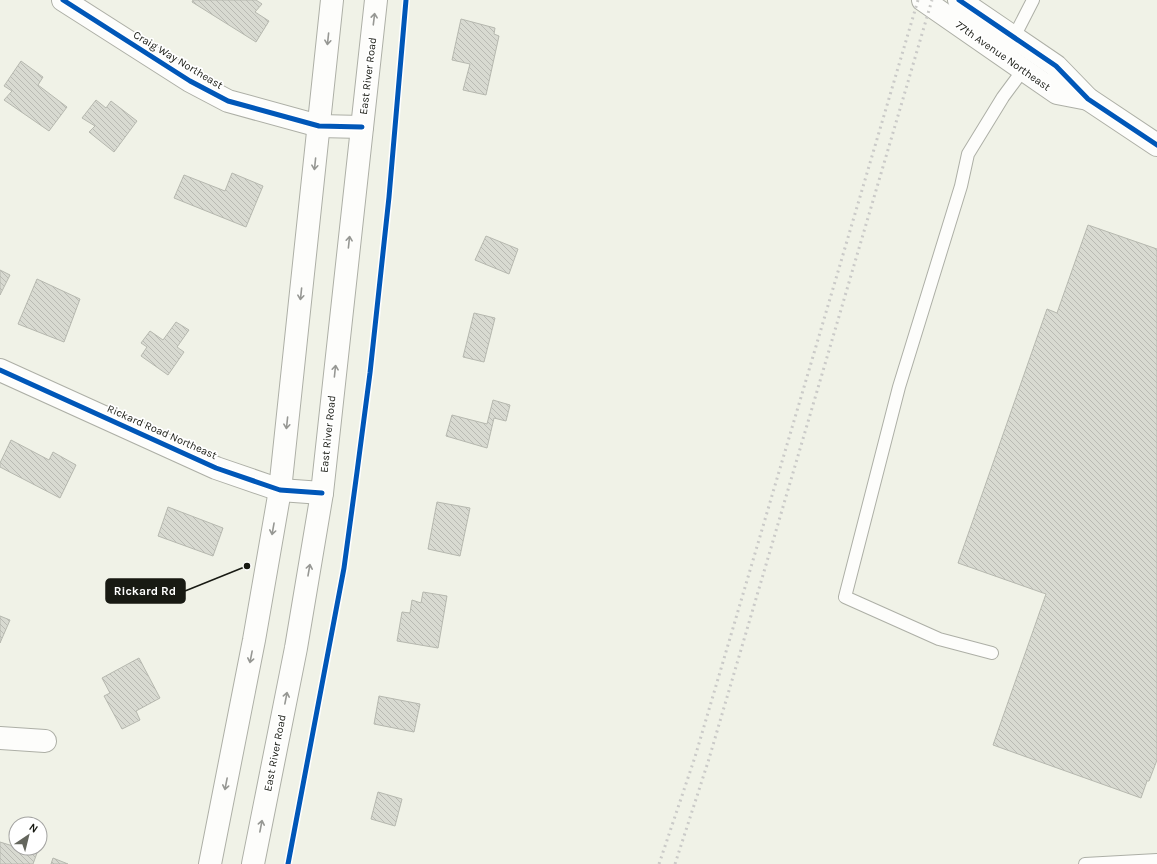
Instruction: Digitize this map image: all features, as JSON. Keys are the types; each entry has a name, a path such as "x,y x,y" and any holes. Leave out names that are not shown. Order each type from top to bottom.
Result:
{"main road":[{"name":"Craig Way Northeast","path":"63,0 190,81 228,101 319,126 362,127"},
{"path":"210,864 254,640 280,490 332,0"},
{"name":"East River Road","path":"254,864 296,648 322,493 376,0"},
{"name":"77th Avenue Northeast","path":"923,0 1056,93 1088,99"},
{"name":"77th Avenue Northeast","path":"959,0 1056,66 1088,99 1157,144"},
{"name":"Rickard Road Northeast","path":"0,370 216,468 280,490 322,493"},
{"path":"0,738 45,741"}],"lane":[{"path":"1014,37 1033,0"},
{"path":"992,653 939,639 845,597 900,387 962,186 968,154 1003,97 1023,70"},
{"path":"1085,864 1157,860"}],"building":[{"path":"193,0 256,0 262,4 255,12 269,21 256,42 192,2"},
{"path":"461,19 495,28 494,34 499,36 486,95 463,90 470,64 452,60"},
{"path":"21,61 43,77 38,85 67,107 49,131 4,100 12,91 4,86"},
{"path":"96,100 106,108 111,101 137,121 114,152 89,132 95,126 82,118"},
{"path":"232,173 263,186 246,227 174,198 184,175 225,191"},
{"path":"1088,225 1157,249 1157,760 1141,798 993,745 1046,594 958,563 1047,309 1057,313"},
{"path":"486,236 518,249 509,274 475,260"},
{"path":"0,270 10,275 0,295"},
{"path":"37,279 80,299 64,342 18,324"},
{"path":"474,313 495,318 484,362 463,357"},
{"path":"176,322 189,330 177,347 184,352 168,375 141,356 147,347 141,343 150,331 163,340"},
{"path":"493,400 510,405 506,421 494,418 487,448 446,436 452,415 487,424"},
{"path":"11,440 49,460 53,452 76,465 60,498 0,467 0,463"},
{"path":"437,502 470,508 460,556 428,549"},
{"path":"168,507 223,528 213,556 158,536"},
{"path":"423,592 447,596 438,648 397,641 402,612 410,613 412,600 421,603"},
{"path":"0,616 10,620 0,643"},
{"path":"139,658 160,698 136,711 140,720 122,729 104,696 110,693 102,678"},
{"path":"379,696 420,704 414,732 374,724"},
{"path":"378,792 402,799 395,826 371,819"},
{"path":"0,842 8,844 8,856 36,856 33,864 0,864"},
{"path":"53,858 68,864 51,864"}],"railway":[{"path":"659,864 695,757 918,0"},
{"path":"675,864 708,762 932,0"}],"cycle path":[{"path":"63,0 190,81 228,101 319,126 362,127"},
{"path":"288,864 344,568 370,373 389,197 406,0"},
{"path":"959,0 1056,66 1088,99 1157,145"},
{"path":"0,370 216,468 280,490 322,493"}],"place":[{"name":"Rickard Rd","path":"247,566"}]}
